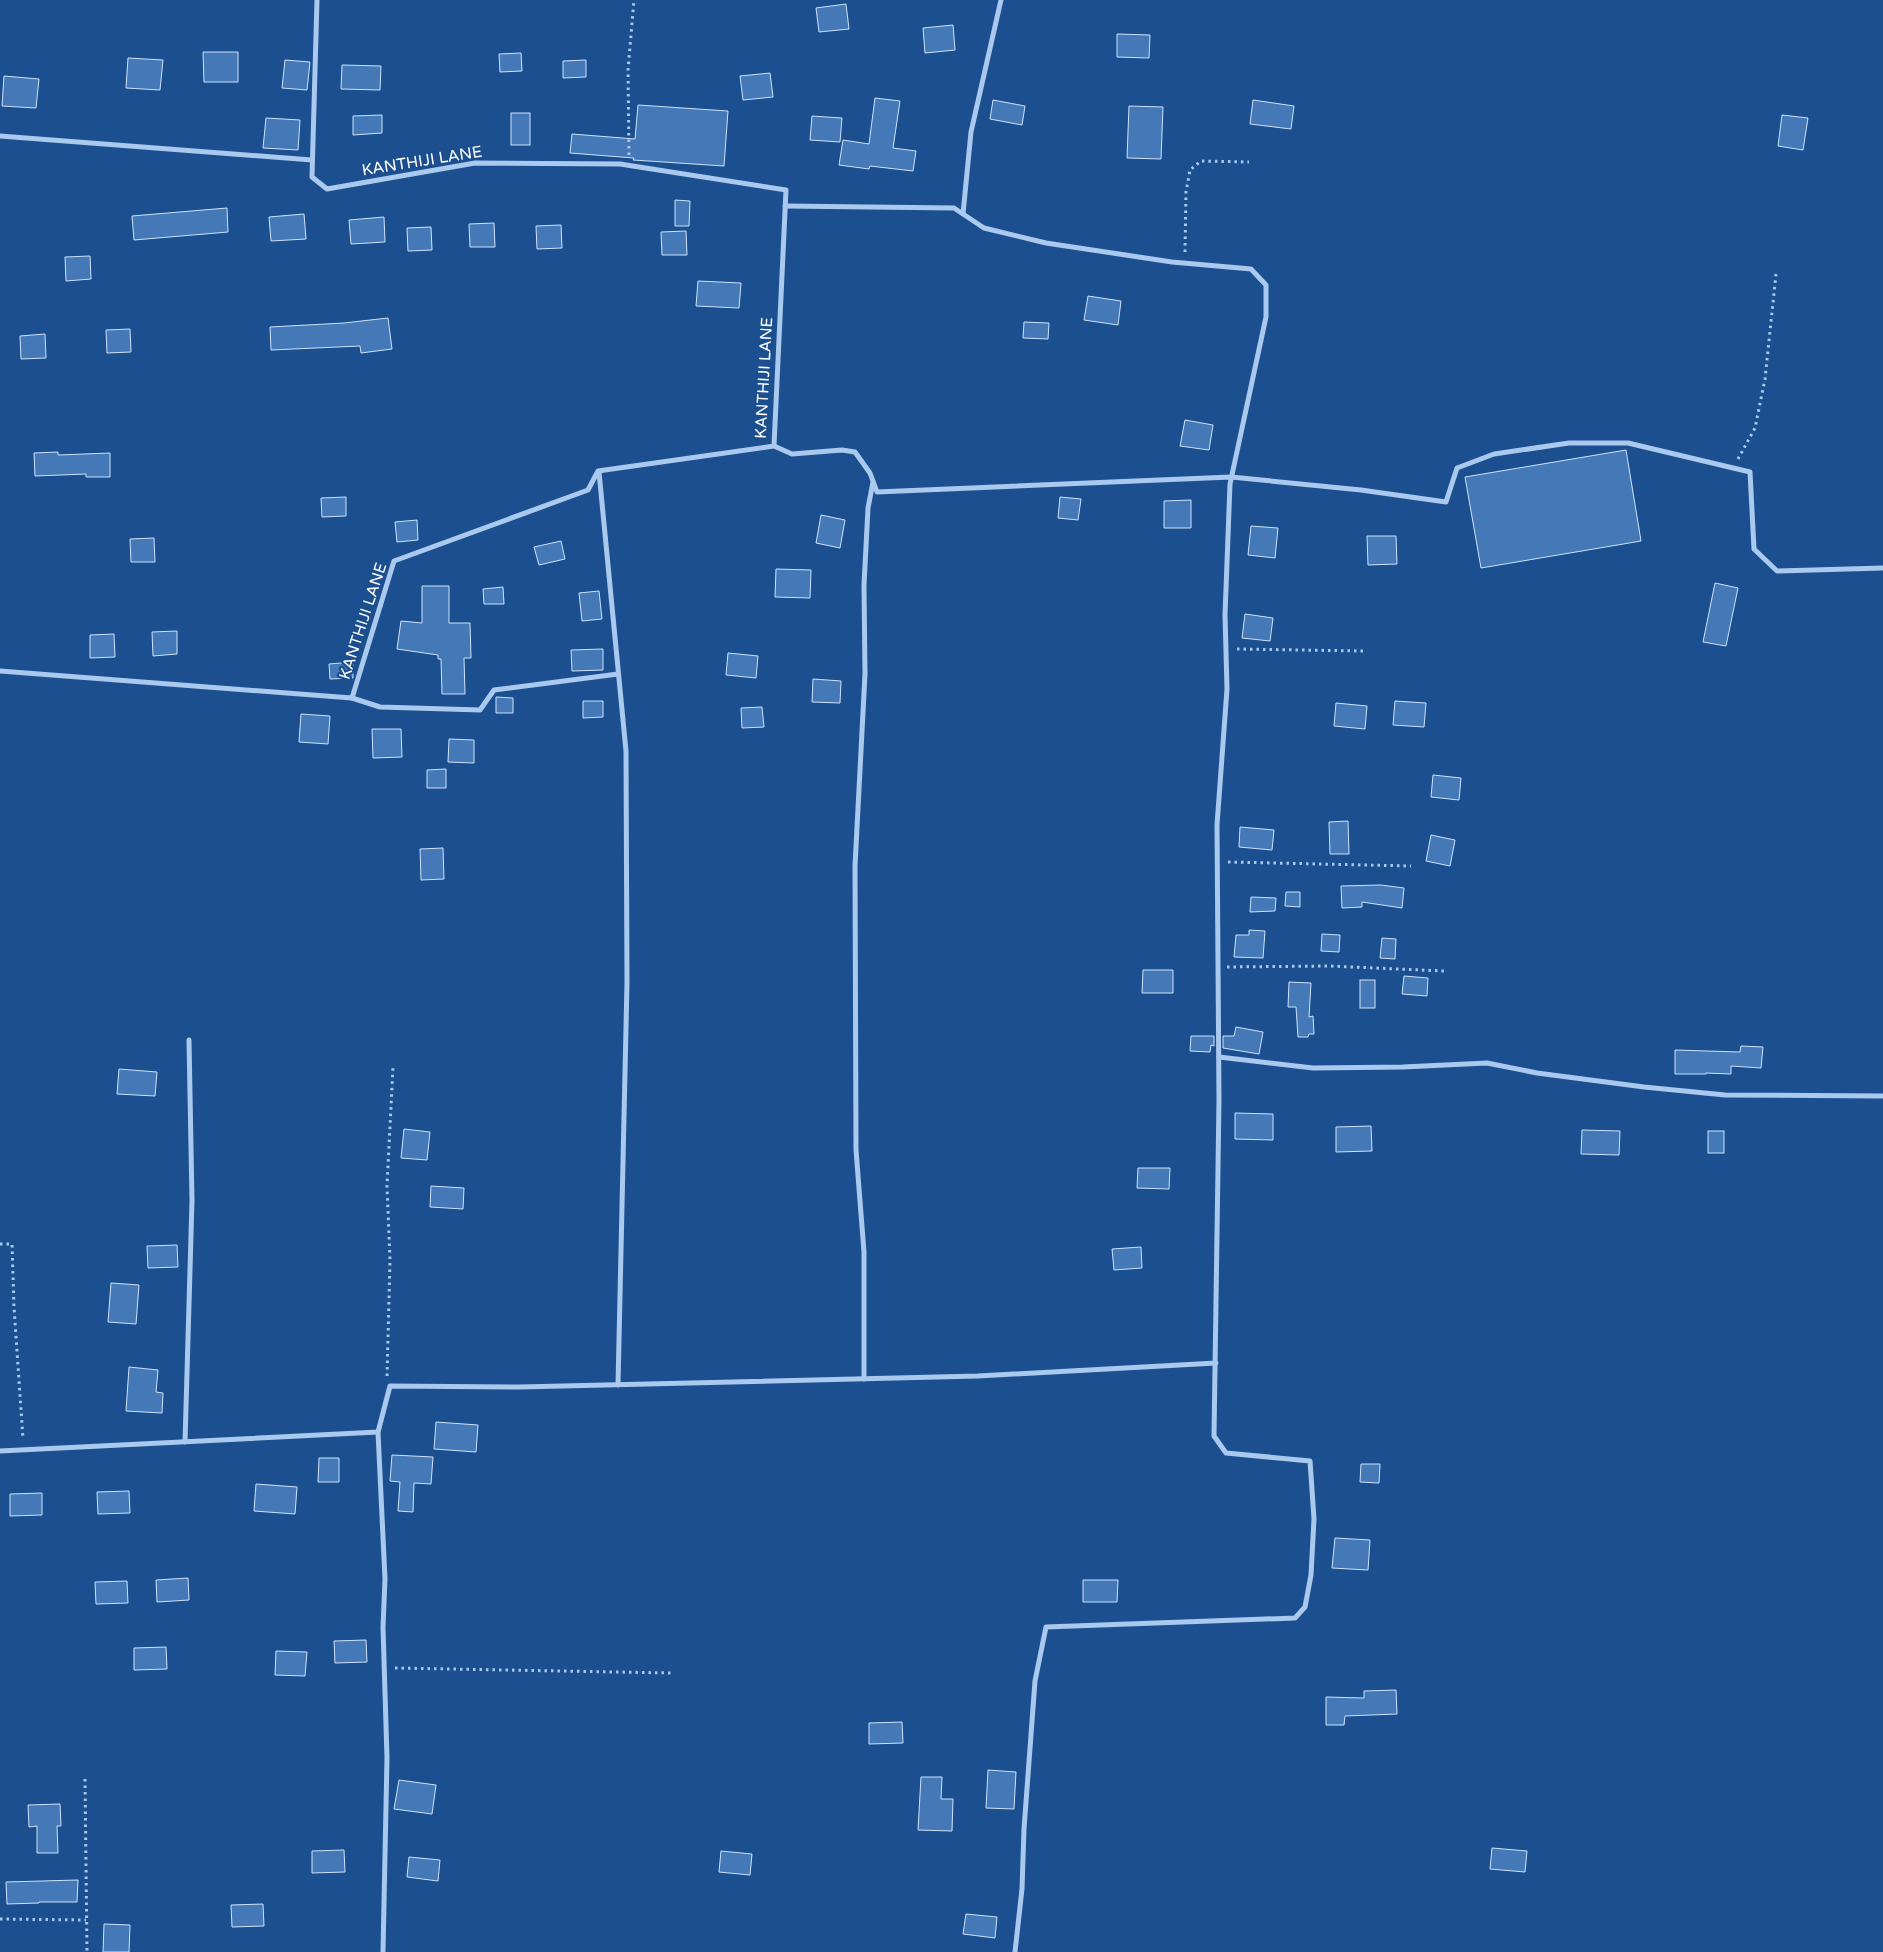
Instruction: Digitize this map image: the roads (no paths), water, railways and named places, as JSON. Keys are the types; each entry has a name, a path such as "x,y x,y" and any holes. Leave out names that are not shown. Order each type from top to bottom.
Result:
{"street":[{"name":"KANTHIJI LANE","path":"0,671 352,698 394,561 588,490 598,471 774,446 786,190 620,164 475,163 327,189 312,177 317,0"},
{"path":"964,214 971,132 1001,0"},
{"path":"0,136 312,160"},
{"path":"786,206 954,208 984,228 1046,243 1185,263 1252,269 1266,285 1266,317 1231,477 1225,615 1228,689 1217,825 1219,1057 1214,1436 1226,1453 1310,1461 1314,1519 1311,1575 1305,1607 1295,1618 1046,1627 1035,1681 1024,1829 1022,1889 1015,1952"},
{"path":"774,446 792,454 842,450 855,452 870,473 877,492 1231,477 1361,490 1446,502 1457,468 1494,454 1569,443 1628,443 1750,472 1754,549 1777,571 1883,568"},
{"path":"598,471 626,751 627,983 618,1385"},
{"path":"864,1379 864,1252 856,1150 855,866 865,674 864,585 868,508 873,482"},
{"path":"352,698 380,707 480,710 494,690 618,674"},
{"path":"185,1442 192,1201 189,1040"},
{"path":"1219,1057 1313,1068 1403,1067 1487,1063 1537,1073 1724,1095 1883,1096"},
{"path":"383,1952 387,1758 384,1668 385,1579 378,1432 390,1386 520,1387 978,1376 1216,1363"},
{"path":"0,1451 378,1432"}]}
